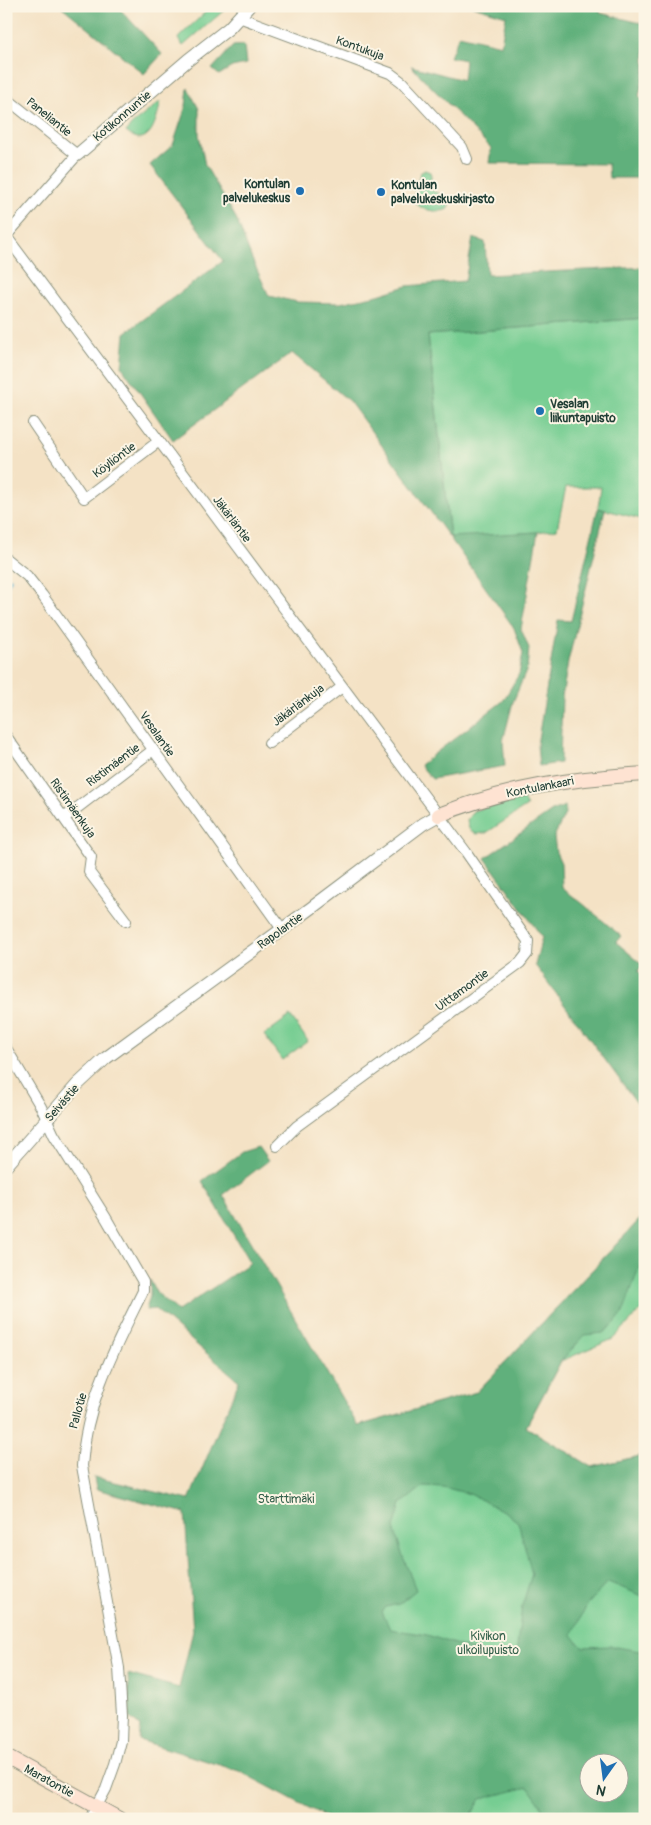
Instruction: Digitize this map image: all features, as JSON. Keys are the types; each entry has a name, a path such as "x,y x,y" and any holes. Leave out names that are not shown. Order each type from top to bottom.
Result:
{"main road":[{"name":"Kontulankaari","path":"439,816 460,807 524,788 576,780 645,774"},
{"name":"Maratontie","path":"6,1757 119,1819"}],"street":[{"name":"Kotikonnuntie","path":"6,236 77,155 229,28 249,6"},
{"name":"Kontukuja","path":"240,17 390,72 402,82 462,147 467,158"},
{"name":"Paneliantie","path":"6,98 77,155"},
{"name":"Jäkärläntie","path":"6,236 439,816"},
{"name":"Köyliöntie","path":"33,423 84,498 159,441"},
{"name":"Vesalantie","path":"6,559 27,576 42,595 282,929"},
{"name":"Jäkärlänkuja","path":"269,743 342,687"},
{"name":"Ristimäenkuja","path":"6,736 91,857 89,872 126,921"},
{"name":"Ristimäentie","path":"64,818 153,750"},
{"name":"Rapolantie","path":"122,1047 423,824 439,816"},
{"name":"Uittamontie","path":"277,1146 297,1126 520,963 527,954 526,937 439,816"},
{"name":"Seivästie","path":"6,1166 87,1075 122,1047"},
{"name":"Pallotie","path":"6,1048 41,1107 54,1135 143,1282 143,1291 99,1386 83,1440 82,1466 119,1668 122,1715 121,1741 115,1764 108,1785 90,1819"}],"green space":[{"path":"61,6 117,6 162,54 144,74"},
{"path":"212,6 229,6 183,46 178,39 179,37"},
{"path":"473,6 601,6 600,13 645,24 645,70 639,96 645,102 645,178 609,178 608,164 489,163 491,148 411,66 463,80 465,60 450,57 459,35 501,45 506,16"},
{"path":"244,45 246,64 232,67 219,75 212,69 233,46"},
{"path":"188,88 199,109 199,135 205,165 236,218 269,296 298,302 340,303 378,295 407,286 465,281 473,238 485,242 487,275 645,267 645,318 428,335 450,537 538,532 521,629 529,648 527,669 513,702 503,741 505,766 432,779 420,765 503,701 519,674 523,653 514,628 349,401 292,353 173,440 122,367 125,333 223,261 150,165 173,145 186,106"},
{"path":"161,101 155,123 147,135 141,138 126,132 131,125"},
{"path":"425,170 430,172 433,191 448,197 450,201 448,209 439,211 424,209 413,200 420,173"},
{"name":"Vesalan liikuntapuisto","path":"645,318 645,520 598,508 601,487 566,487 557,529 450,538 428,335"},
{"path":"598,508 605,510 568,662 562,697 560,763 539,766 537,745 558,620 571,621"},
{"path":"521,796 527,806 486,833 476,834 469,829 467,820 473,811"},
{"path":"565,806 565,814 554,837 556,852 561,863 562,888 621,936 616,942 643,965 638,971 645,977 645,1114 535,965 542,937 485,858 552,811"},
{"path":"290,1016 308,1041 282,1060 264,1035"},
{"name":"Starttimäki","path":"258,1147 268,1161 223,1195 358,1426 477,1392 645,1214 645,1264 638,1270 623,1313 603,1333 585,1335 561,1361 526,1427 592,1467 640,1456 645,1457 645,1597 608,1582 587,1605 572,1635 582,1647 611,1646 645,1652 645,1819 544,1819 541,1805 528,1787 481,1799 469,1819 330,1819 239,1771 139,1740 141,1727 130,1718 128,1674 179,1688 193,1631 185,1513 96,1489 94,1477 189,1500 239,1381 155,1309 146,1310 150,1296 150,1280 157,1293 178,1311 250,1263 202,1181 242,1152","holes":["424,1486 443,1487 470,1494 505,1512 518,1522 532,1574 522,1606 516,1655 491,1656 427,1635 390,1629 382,1612 386,1607 399,1604 416,1590 394,1528 401,1504"]},
{"name":"Kivikon ulkoilupuisto","path":"645,1214 645,1306 613,1339 561,1361 526,1427 592,1467 645,1455 645,1819 330,1819 358,1426 477,1392"}],"waterway":[{"path":"6,586 10,579"}],"place":[{"name":"Kontulan palvelukeskus","path":"300,191"},
{"name":"Kontulan palvelukeskuskirjasto","path":"381,192"},
{"name":"Vesalan liikuntapuisto","path":"540,411"}]}
